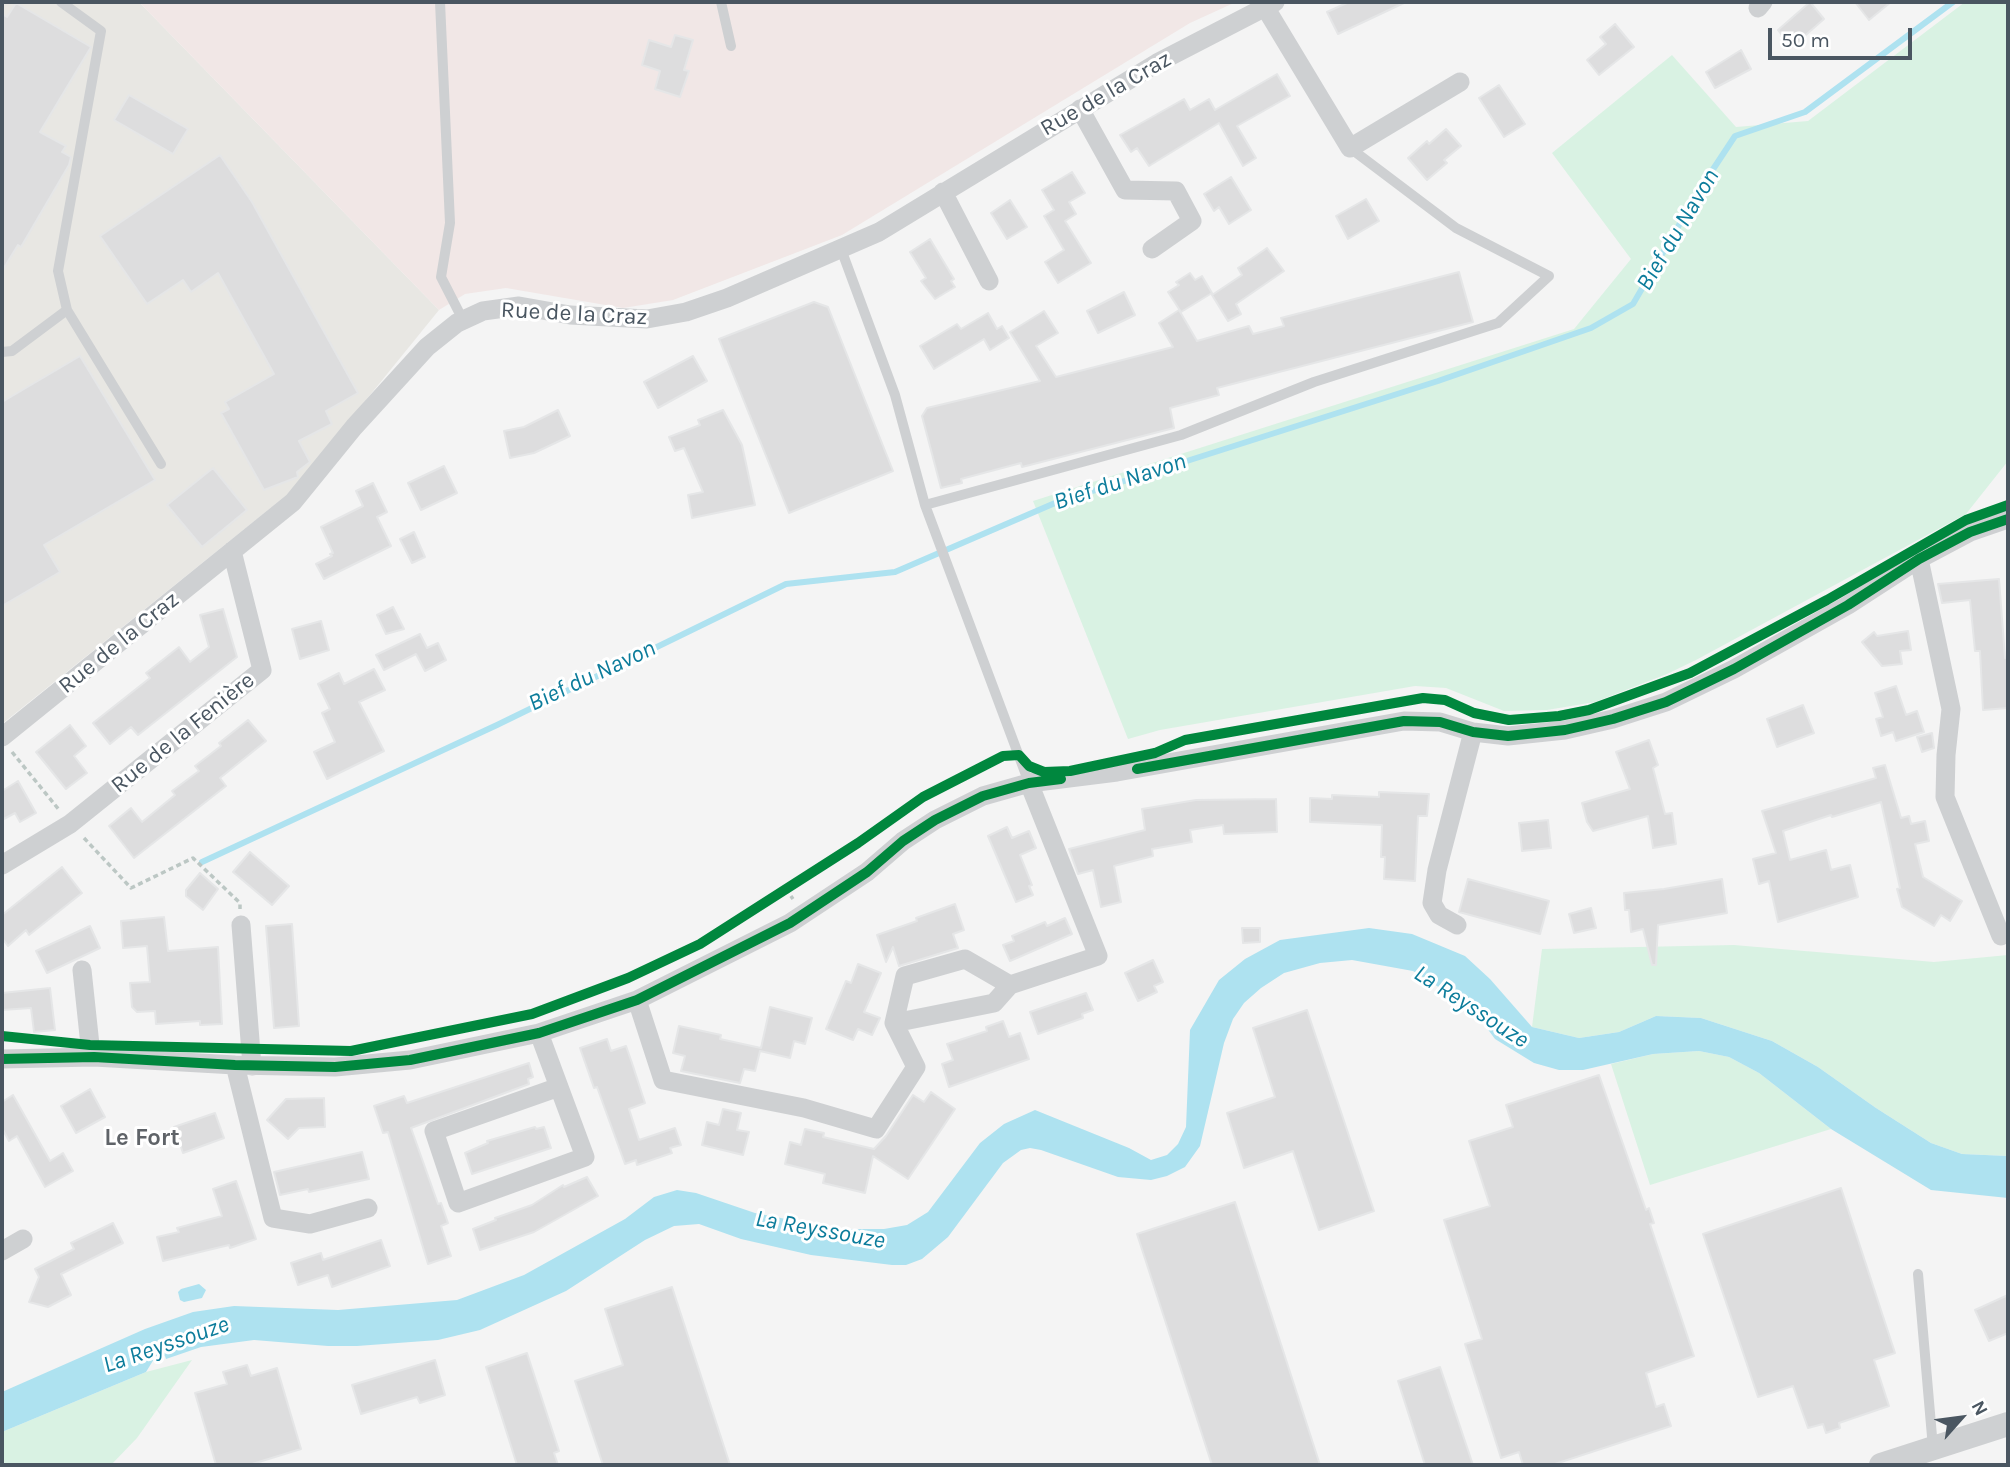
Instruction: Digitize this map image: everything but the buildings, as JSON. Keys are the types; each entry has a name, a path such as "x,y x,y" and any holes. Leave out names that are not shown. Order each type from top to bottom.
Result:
{"street":[{"name":"Rue de la Craz","path":"6,743 293,502 354,427 427,346 463,320 483,311 519,306 570,315 647,319 686,312 727,298 879,232 1157,62 1270,4"},
{"path":"1270,4 1350,148 1460,82"},
{"path":"1080,109 1125,190 1176,191 1192,221 1152,250"},
{"path":"943,192 989,281"},
{"path":"2,1059 94,1057 335,1067 410,1060 539,1033 637,1000 790,923 867,872 904,841 935,820 983,796 1030,783 1117,772 1404,721 1440,722 1473,732 1508,736 1565,730 1613,719 1666,702 1734,669 1809,628 1919,559 1970,532 2008,519"},
{"name":"Rue de la Fenière","path":"2,865 70,824 262,670 232,551"},
{"path":"1919,559 1951,709 1945,797 2001,936"},
{"path":"1457,925 1439,915 1432,903 1437,870 1473,732"},
{"path":"894,1023 993,1003 1010,985 1098,956 1030,783"},
{"path":"242,925 243,1065 273,1218 310,1224 368,1208"},
{"path":"637,1000 663,1080 803,1108 876,1129 916,1067 894,1023 905,976 965,959 1010,985"},
{"path":"82,970 90,1045 94,1057"},
{"path":"539,1033 585,1157 458,1203 434,1131 559,1087"},
{"path":"2,1251 23,1239"},
{"path":"1881,1465 1934,1457 2008,1424"}],"lane":[{"path":"61,2 101,31 58,271 67,310 161,464"},
{"path":"440,2 450,223 441,277 463,320"},
{"path":"721,2 731,46"},
{"path":"925,505 1181,435 1314,382 1498,323 1549,276 1456,228 1350,148"},
{"path":"841,249 895,395 925,505 1030,783"},
{"path":"2,352 12,351 67,310"},
{"path":"1918,1274 1934,1457"}],"path":[{"path":"6,743 70,824 131,888 193,858 240,903 242,925"}],"shaded area":[{"path":"2,2 139,2 439,310 293,490 2,724"},
{"path":"139,2 1236,2 1190,23 842,235 673,300 623,308 506,288 465,294 439,310"}],"green space":[{"path":"1965,2 2008,2 2008,461 1966,514 1696,660 1595,702 1547,710 1504,711 1446,688 1415,686 1160,730 1128,739 1033,501 1574,329 1631,259 1552,153 1672,55 1736,127 1808,121"},
{"path":"1734,945 1934,962 2008,955 2008,1156 1962,1154 1931,1143 1818,1067 1772,1041 1701,1018 1656,1016 1619,1032 1579,1038 1532,1027 1542,949"},
{"path":"1699,1051 1729,1057 1759,1073 1831,1129 1650,1185 1611,1064 1653,1054"},
{"path":"192,1360 137,1438 111,1465 2,1465 2,1432 146,1372"}],"water":[{"name":"La Reyssouze","path":"1369,928 1412,934 1465,956 1490,979 1532,1027 1579,1038 1619,1032 1656,1016 1701,1018 1772,1041 1818,1067 1931,1143 1962,1154 2008,1156 2008,1198 1931,1190 1831,1129 1759,1073 1729,1057 1699,1051 1653,1054 1583,1070 1559,1070 1534,1063 1495,1039 1478,1016 1453,996 1413,971 1352,960 1320,963 1284,973 1244,1003 1233,1019 1224,1043 1200,1146 1185,1167 1167,1176 1151,1180 1118,1177 1041,1150 1021,1150 1003,1163 948,1237 922,1259 906,1265 811,1255 741,1239 699,1224 674,1226 645,1240 566,1291 480,1330 438,1340 357,1346 254,1340 201,1347 166,1359 165,1356 154,1359 146,1372 2,1432 2,1392 145,1329 193,1312 234,1306 338,1310 457,1300 524,1275 625,1219 654,1197 677,1190 696,1193 755,1213 837,1229 884,1229 907,1225 928,1212 980,1143 1004,1124 1035,1110 1129,1148 1151,1160 1167,1155 1178,1144 1186,1127 1190,1030 1219,980 1245,959 1280,940"},
{"path":"199,1284 206,1290 202,1298 184,1302 180,1300 178,1292 181,1289"}],"waterway":[{"name":"Bief du Navon","path":"202,862 497,725 786,584 895,572 1055,503 1438,381 1591,328 1633,304 1700,189 1735,136 1805,112 1953,2"}],"cycle path":[{"path":"2,1036 90,1045 351,1051 532,1014 628,978 700,944 858,843 923,797 1003,756 1019,755 1029,766 1044,772 1070,771 1155,753 1185,740 1423,698 1445,700 1474,713 1509,720 1559,716 1589,710 1690,673 1827,600 1966,520 2008,505"},
{"path":"1137,769 1404,721 1440,722 1473,732 1508,736 1565,730 1613,719 1666,702 1734,669 1848,605 1919,559 1970,532 2008,519"},
{"path":"2,1059 94,1057 235,1065 335,1067 410,1060 539,1033 637,1000 790,923 867,872 903,841 935,820 983,796 1029,783 1061,779"}],"district":[{"name":"Le Fort","path":"142,1138"}]}
